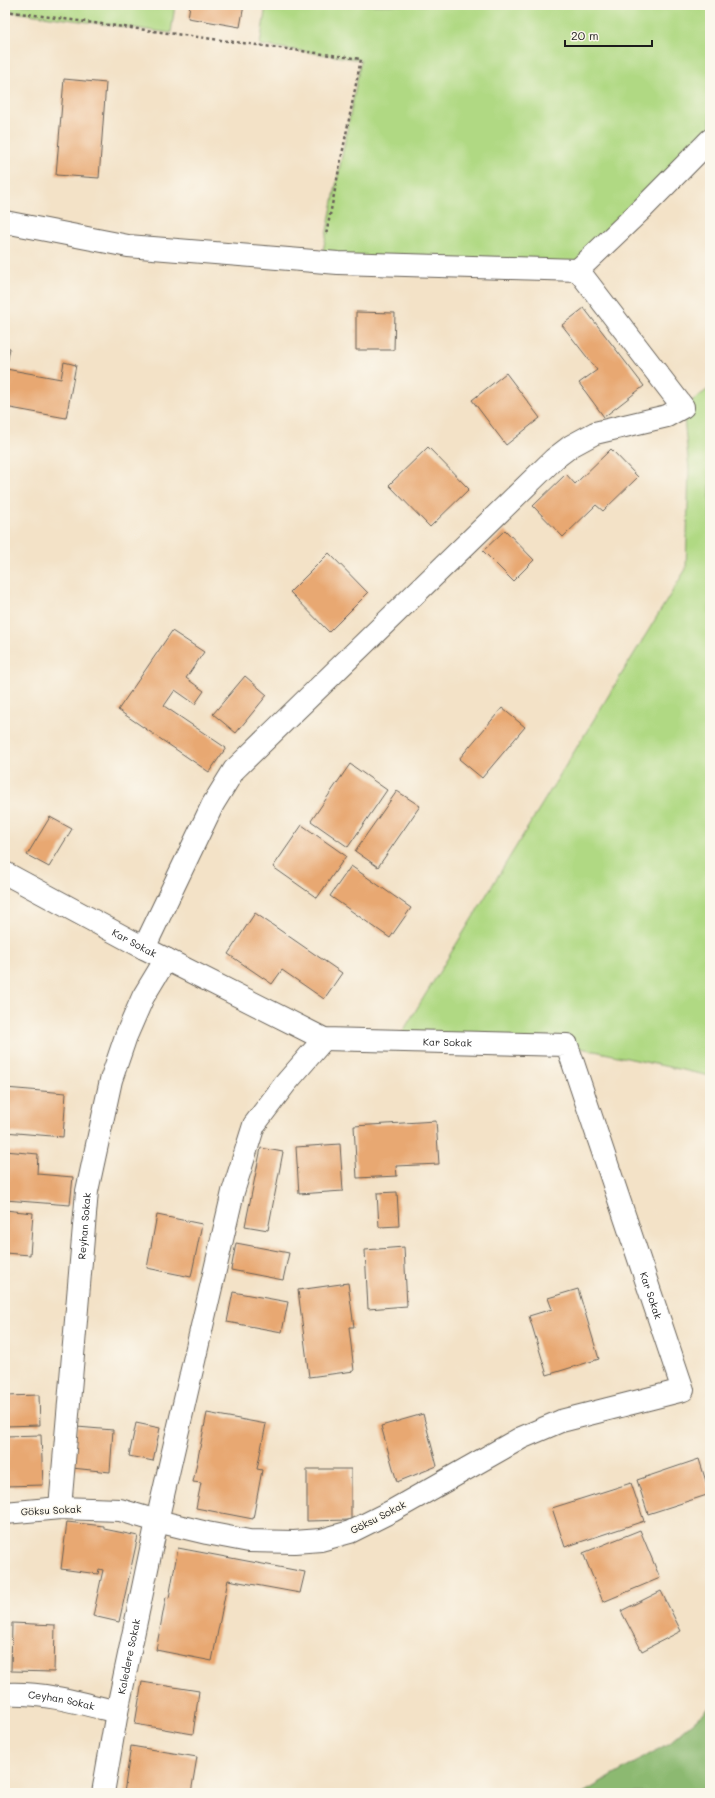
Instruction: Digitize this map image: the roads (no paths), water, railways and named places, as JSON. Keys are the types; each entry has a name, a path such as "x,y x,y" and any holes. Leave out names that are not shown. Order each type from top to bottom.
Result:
{"street":[{"path":"5,222 128,246 321,261 578,270 642,209 710,140"},
{"path":"144,948 213,804 234,770 554,459 571,446 595,433 667,416 683,407 578,270"},
{"name":"Kar Sokak","path":"5,873 144,948 324,1040 567,1045 683,1390"},
{"name":"Reyhan Sokak","path":"60,1508 87,1191 111,1080 126,1036 143,996 166,959"},
{"name":"Kaledere Sokak","path":"103,1793 117,1712 157,1521 233,1192 254,1125 285,1084 324,1040"},
{"name":"Göksu Sokak","path":"5,1513 60,1508 120,1510 206,1533 249,1541 294,1542 321,1540 350,1532 392,1511 521,1438 561,1421 683,1390"},
{"name":"Ceyhan Sokak","path":"5,1694 70,1700 117,1712"}]}
